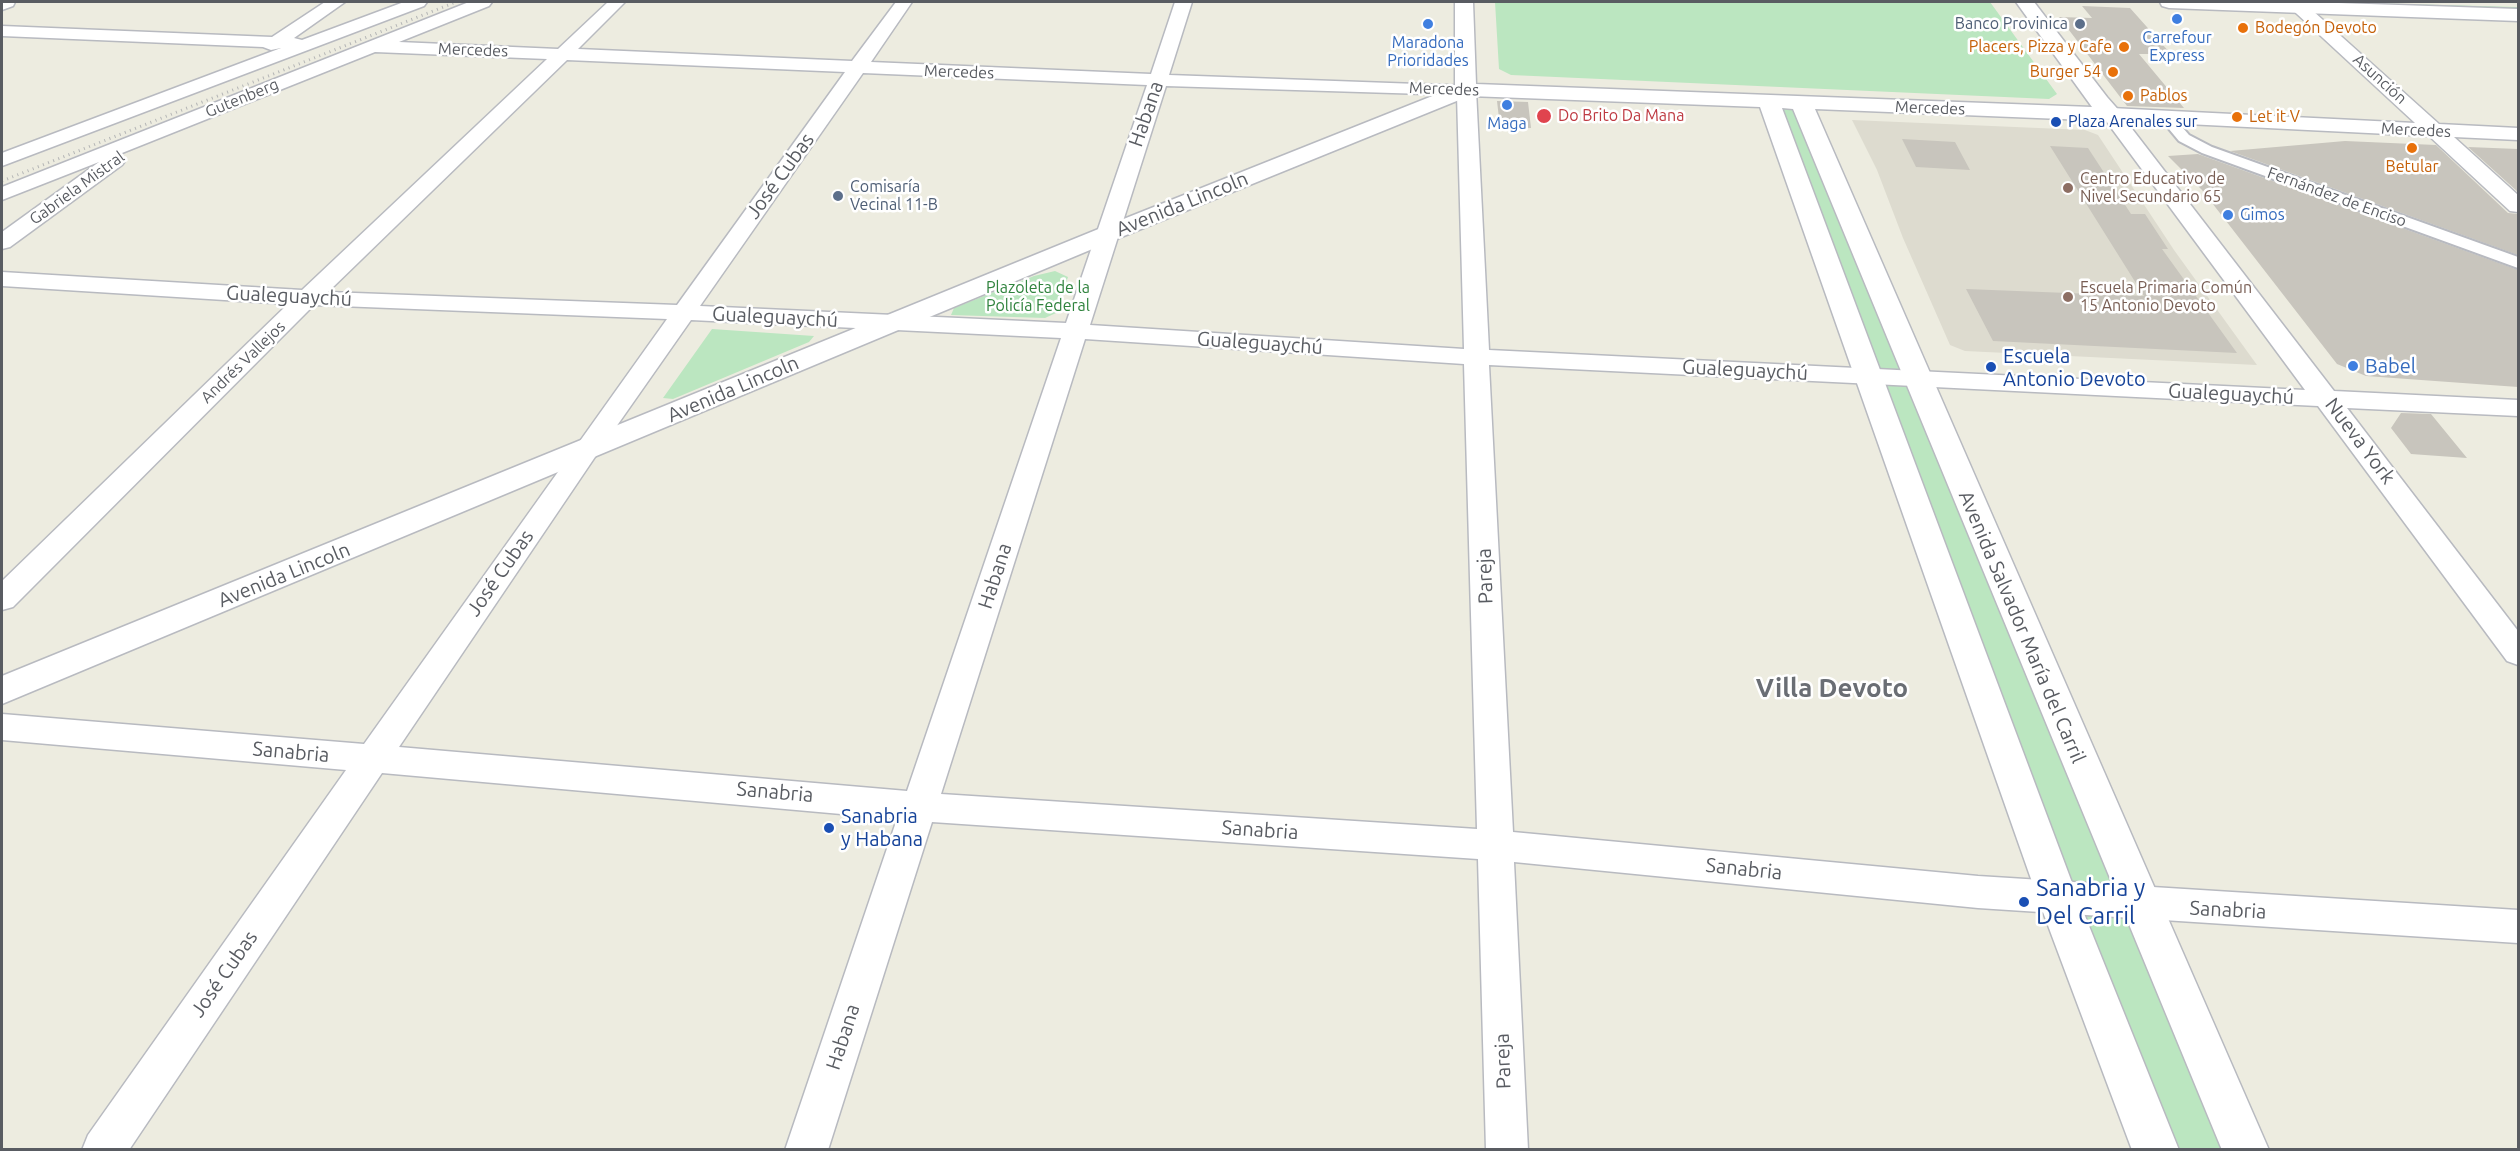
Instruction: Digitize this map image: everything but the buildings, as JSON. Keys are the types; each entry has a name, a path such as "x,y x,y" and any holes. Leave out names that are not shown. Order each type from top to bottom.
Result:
{"street":[{"path":"2,4 6,2"},
{"path":"223,76 336,2"},
{"name":"Gutenberg","path":"2,160 418,2"},
{"name":"Gutenberg","path":"2,194 483,2"},
{"name":"Andrés Vallejos","path":"2,599 308,298 617,2"},
{"name":"José Cubas","path":"103,1149 682,312 904,2"},
{"name":"Habana","path":"806,1149 920,807 1105,235 1184,2"},
{"name":"Pareja","path":"1464,2 1507,1149"},
{"name":"Nueva York","path":"2025,2 2328,399 2518,653"},
{"path":"2169,2 2296,4 2518,15"},
{"path":"2471,2 2518,3"},
{"name":"Asunción","path":"2296,4 2518,207"},
{"path":"2,31 306,44"},
{"name":"Mercedes","path":"370,46 1158,80 2111,114 2518,134"},
{"name":"Avenida Lincoln","path":"2,691 1105,235 1466,90"},
{"path":"1769,102 2057,896 2156,1149"},
{"name":"Avenida Salvador María del Carril","path":"1802,104 2139,904 2246,1149"},
{"name":"Fernández de Enciso","path":"2166,117 2184,138 2207,150 2518,263"},
{"name":"Gabriela Mistral","path":"2,242 152,134"},
{"name":"Gualeguaychú","path":"2,279 308,298 682,312 890,324 1074,331 1477,357 2518,408"},
{"name":"Sanabria","path":"2,727 817,796 920,807 1494,845 1978,892 2518,927"}],"shaded area":[{"path":"1852,120 2085,130 2098,135 2174,250 2257,365 1965,351 1950,345 1903,238 1877,170"}],"green space":[{"path":"1495,2 1990,2 2057,94 2049,99 1511,75 1499,69"},
{"path":"2328,2 2518,7 2518,11 2336,4"},
{"path":"1769,102 1802,104 2246,1149 2156,1149"},
{"name":"Plazoleta de la Policía Federal","path":"1055,271 1068,277 1056,313 1045,318 951,315 954,308 1034,276"},
{"path":"712,329 814,336 809,342 673,399 663,398"}],"railway":[{"path":"2,181 456,2"}],"place":[{"name":"Carrefour Express","path":"2177,19"},
{"name":"Maradona Prioridades","path":"1428,24"},
{"name":"Banco Provinica","path":"2080,24"},
{"name":"Bodegón Devoto","path":"2243,28"},
{"name":"Placers, Pizza y Cafe","path":"2124,47"},
{"name":"Burger 54","path":"2113,72"},
{"name":"Pablos","path":"2128,96"},
{"name":"Maga","path":"1507,105"},
{"name":"Do Brito Da Mana","path":"1544,116"},
{"name":"Let it V","path":"2237,117"},
{"name":"Plaza Arenales sur","path":"2056,122"},
{"name":"Betular","path":"2412,148"},
{"name":"Centro Educativo de Nivel Secundario 65","path":"2068,188"},
{"name":"Comisaría Vecinal 11-B","path":"838,196"},
{"name":"Gimos","path":"2228,215"},
{"name":"Escuela Primaria Común 15 Antonio Devoto","path":"2068,297"},
{"name":"Babel","path":"2353,366"},
{"name":"Escuela Antonio Devoto","path":"1991,367"},
{"name":"Sanabria y Habana","path":"829,828"},
{"name":"Sanabria y Del Carril","path":"2024,902"}],"district":[{"name":"Villa Devoto","path":"1832,688"}]}
